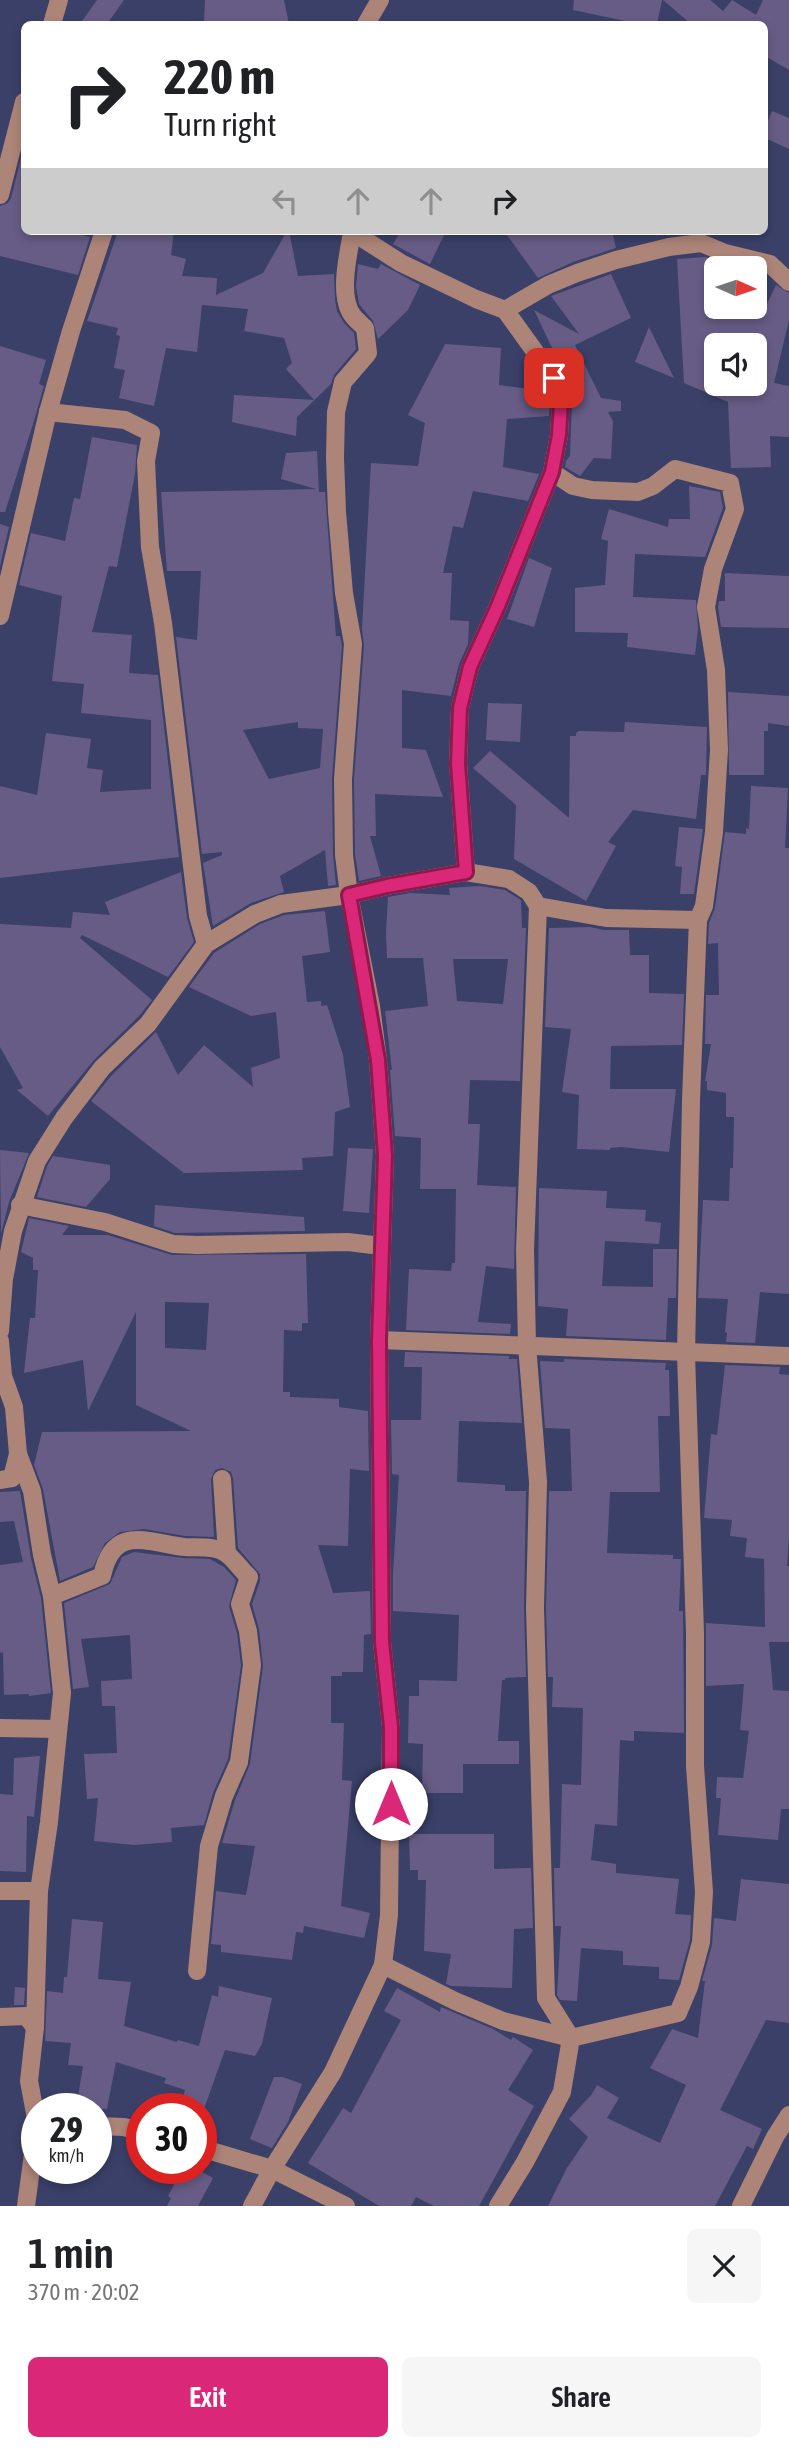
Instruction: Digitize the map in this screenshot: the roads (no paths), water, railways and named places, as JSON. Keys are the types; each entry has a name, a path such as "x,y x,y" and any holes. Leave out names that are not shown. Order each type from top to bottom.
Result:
{"street":[{"path":"52,21 60,0"},
{"path":"368,21 380,0"},
{"path":"0,195 21,114"},
{"path":"0,616 48,412 103,235"},
{"path":"253,2206 272,2169 333,2072 383,1965 389,1915 391,1727 382,1642 379,1340 385,1156 378,1060 344,855 342,779 353,644 344,593 337,512 336,412 343,382 368,353 365,328 352,316 346,303 346,265 351,235"},
{"path":"357,235 401,263 505,310 554,378 561,402 559,435 552,472 498,606 470,667 460,708 458,764 466,872"},
{"path":"505,310 548,285 577,273 669,247 701,243 725,253 769,264 789,282"},
{"path":"48,412 125,420 151,433 146,461 150,547 163,623 198,916 206,944"},
{"path":"383,1965 455,2001 503,2021 571,2038 678,2013 689,1987 701,1941 704,1892 695,1766 695,1633 686,1354 691,1100 698,920 704,906 714,832 719,750 716,670 706,607 713,569 735,509 730,484 675,469 653,486 638,492 592,490 573,486 552,472"},
{"path":"0,1331 4,1279 13,1231 37,1161 64,1118 102,1068 148,1024 206,944 255,914 281,904 349,895 466,872 509,879 529,892 538,906 525,1250 527,1345 538,1482 535,1608 546,1998 571,2038 562,2092 498,2206"},
{"path":"538,906 606,918 698,920"},
{"path":"20,1205 105,1223 173,1244 348,1242 381,1246"},
{"path":"379,1340 789,1356"},
{"path":"0,1341 3,1376 14,1407 18,1454 32,1491 42,1555 52,1596 62,1693 39,1891 35,2027 29,2081 31,2093"},
{"path":"0,1480 12,1478 18,1454"},
{"path":"222,1479 227,1554"},
{"path":"52,1596 102,1576 106,1557 125,1541 139,1539 217,1549 227,1554 236,1567 249,1577 240,1604 248,1632 252,1665 239,1762 224,1796 209,1846 197,1971"},
{"path":"0,1728 58,1729"},
{"path":"0,1891 39,1891"},
{"path":"0,2017 26,2016 35,2027"},
{"path":"741,2206 775,2137 789,2115"},
{"path":"217,2153 272,2169 346,2206"},
{"path":"26,2206 29,2184"}]}
